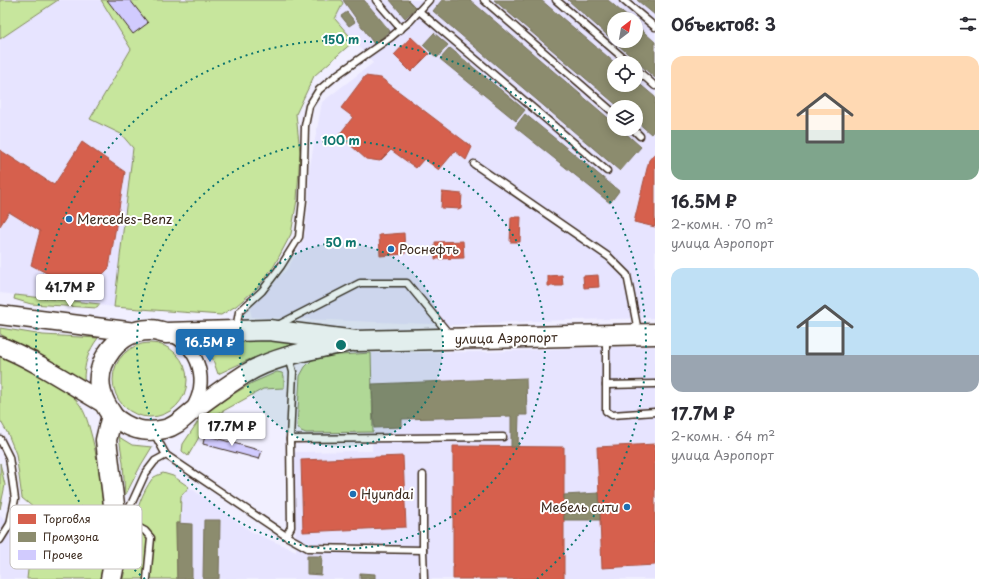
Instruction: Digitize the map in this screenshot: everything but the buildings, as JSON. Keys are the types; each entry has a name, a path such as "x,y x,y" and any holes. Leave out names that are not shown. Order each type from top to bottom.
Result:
{"main road":[{"name":"улица Аэропорт","path":"0,315 135,332 151,330 166,333 269,330 356,341 647,334"},
{"name":"улица Аэропорт","path":"108,410 101,392 99,380 101,367 106,356 114,346 135,332"},
{"name":"улица Аэропорт","path":"0,346 45,368 108,410 121,422 131,428 153,432 174,426 220,390 247,373 266,364 302,352 356,341"},
{"path":"108,410 106,440 117,505"},
{"path":"111,579 113,569"}],"street":[{"name":"улица Аэропорт","path":"166,333 177,338 187,346 194,355 199,366 201,378 200,390 197,402 190,412"}],"lane":[{"path":"376,0 401,29"},
{"path":"236,330 239,312 262,291 281,266 299,237 303,200 305,126 309,106 319,90 338,74 401,29 429,0"},
{"path":"484,0 607,107"},
{"path":"556,0 621,56"},
{"path":"623,0 655,28"},
{"path":"420,11 607,171"},
{"path":"643,75 655,86"},
{"path":"474,164 609,257 628,275 647,334"},
{"path":"269,330 360,283 407,283 454,339"},
{"path":"606,336 606,411 612,415 655,412"},
{"path":"286,536 291,527 290,439 293,372 289,356"},
{"path":"606,385 655,384"},
{"path":"153,432 166,455 286,536 308,548 423,550"},
{"path":"290,439 503,437"},
{"path":"0,439 10,457 15,498 14,505"},
{"path":"128,505 145,474 155,461 166,455"},
{"path":"423,475 424,579"},
{"path":"0,540 10,524"},
{"path":"142,530 151,538 147,579"}],"shaded area":[{"path":"58,0 101,0 131,49 90,119 121,134 133,148 114,307 0,293 0,39"},
{"path":"341,0 655,0 655,318 455,325 252,317 250,309 288,268 304,239 309,201 309,171 322,102 373,63 335,19 343,3"},
{"path":"600,347 655,347 655,579 177,579 176,523 180,523 181,496 189,487 252,532 296,551 294,452 372,451 371,353 485,352"},
{"path":"0,515 10,524 10,569 28,569 27,579 0,579"}],"green space":[{"path":"0,0 58,0 0,39"},
{"path":"101,0 341,0 343,3 335,19 354,41 314,76 296,114 300,152 297,200 291,234 274,266 257,288 236,306 221,315 114,307 133,148 121,134 90,119 131,49"},
{"path":"15,295 100,304 97,308 31,304 14,299"},
{"path":"0,328 43,335 98,338 87,358 84,381 51,361 0,334"},
{"path":"204,340 290,341 290,345 248,360 218,374"},
{"path":"150,343 171,349 181,359 187,380 181,401 171,411 150,417 129,411 119,401 113,380 119,359 129,349"},
{"path":"371,353 373,432 306,433 301,431 297,426 300,376 305,367 312,360 326,356"},
{"path":"0,356 21,364 64,389 80,405 85,414 98,465 103,505 30,505 22,498 16,454 8,434 0,420"},
{"path":"277,372 282,373 284,376 284,388 263,389 205,421 202,432 188,456 182,451 183,444 201,417 227,398 252,383"},
{"path":"119,437 132,445 152,447 125,495 123,463"},
{"path":"0,463 5,485 0,509"},
{"path":"163,473 173,476 189,487 181,496 180,523 176,523 177,579 123,579 125,569 142,569 142,505 139,505 145,490 155,476"},
{"path":"28,569 102,569 100,579 27,579"}],"place":[{"name":"Mercedes-Benz","path":"69,219"},
{"name":"Роснефть","path":"391,249"},
{"name":"Hyundai","path":"353,494"},
{"name":"Мебель сити","path":"627,507"}]}
